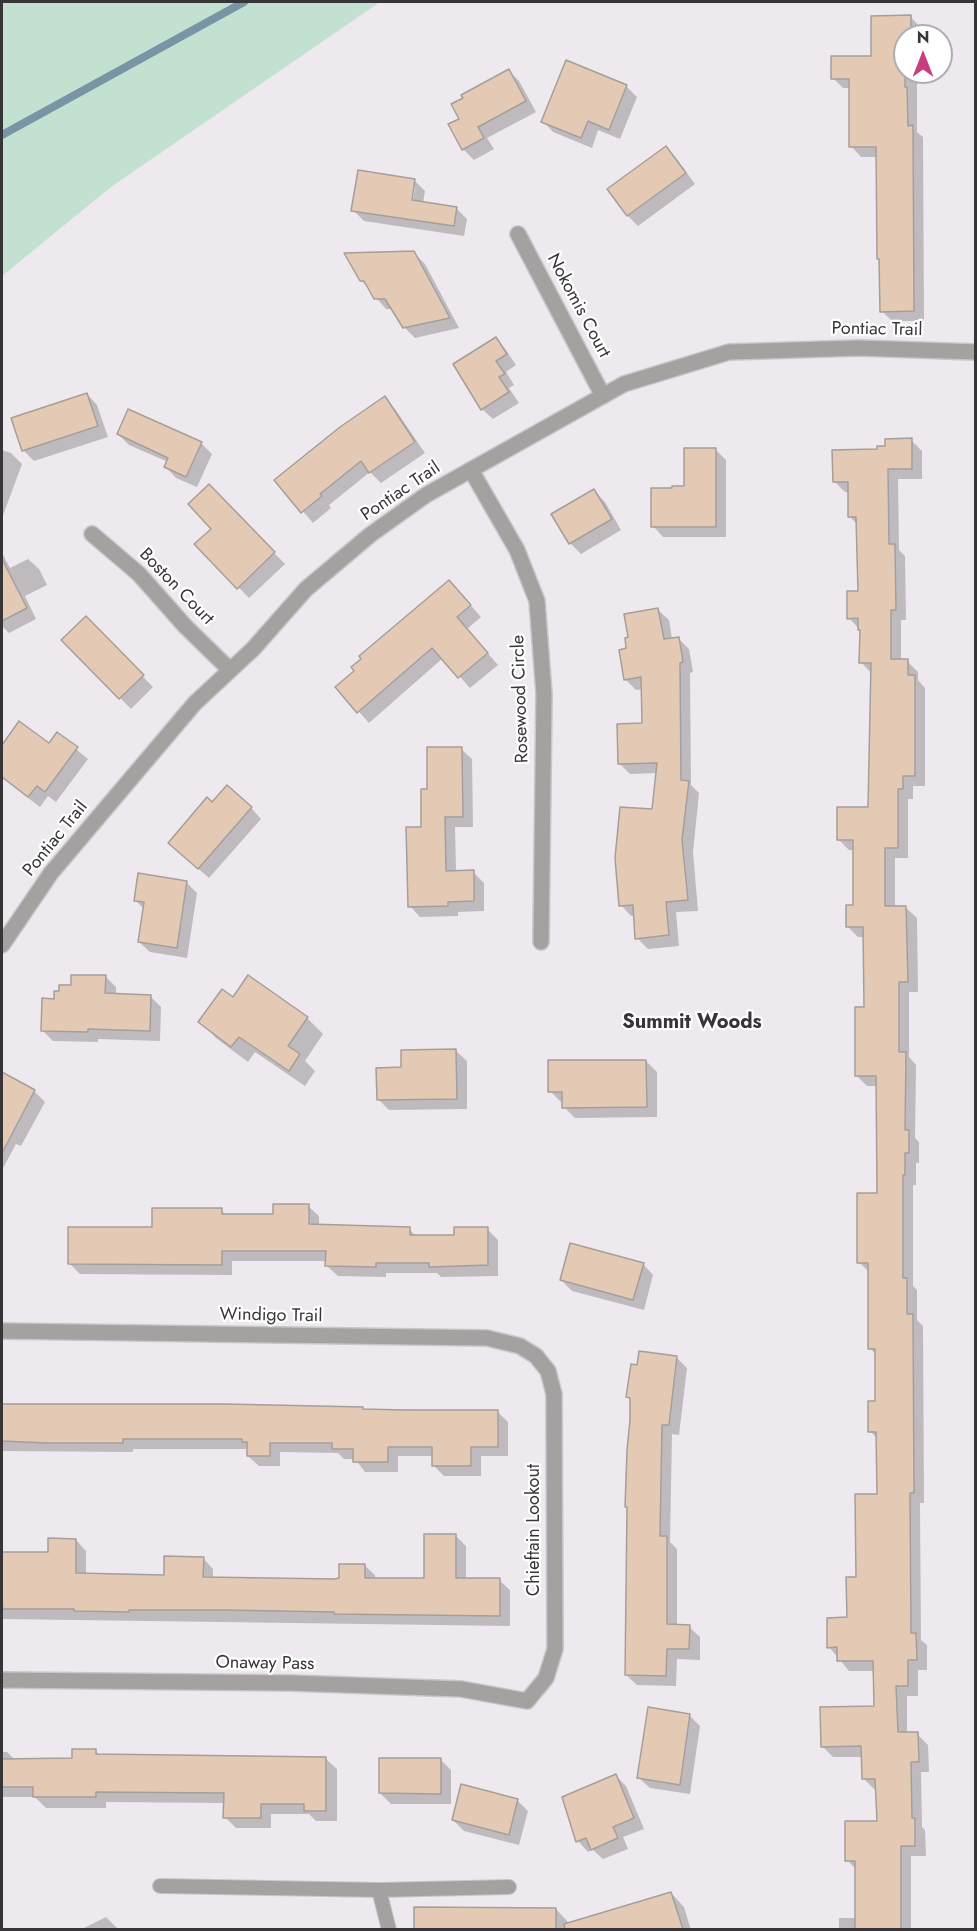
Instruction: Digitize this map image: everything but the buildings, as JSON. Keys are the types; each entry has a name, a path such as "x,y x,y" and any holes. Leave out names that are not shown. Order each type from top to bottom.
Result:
{"street":[{"name":"Nokomis Court","path":"519,234 603,396"},
{"name":"Pontiac Trail","path":"2,945 58,864 195,703 253,649 306,589 361,543 426,495 624,384 729,352 859,348 975,352"},
{"name":"Rosewood Circle","path":"471,470 517,550 537,600 544,694 541,942"},
{"name":"Boston Court","path":"92,534 139,574 185,626 230,670"},
{"name":"Windigo Trail","path":"2,1331 487,1338 520,1346 536,1356"},
{"name":"Chieftain Lookout","path":"527,1701 546,1678 555,1649 554,1394 548,1371 536,1356"},
{"name":"Onaway Pass","path":"2,1680 291,1683 461,1689 527,1701"}],"lane":[{"path":"160,1886 379,1890 509,1887"},
{"path":"379,1890 389,1929"}],"green space":[{"path":"2,2 380,2 111,187 2,276"}],"waterway":[{"path":"2,135 244,2"}],"district":[{"name":"Summit Woods","path":"692,1023"}]}
